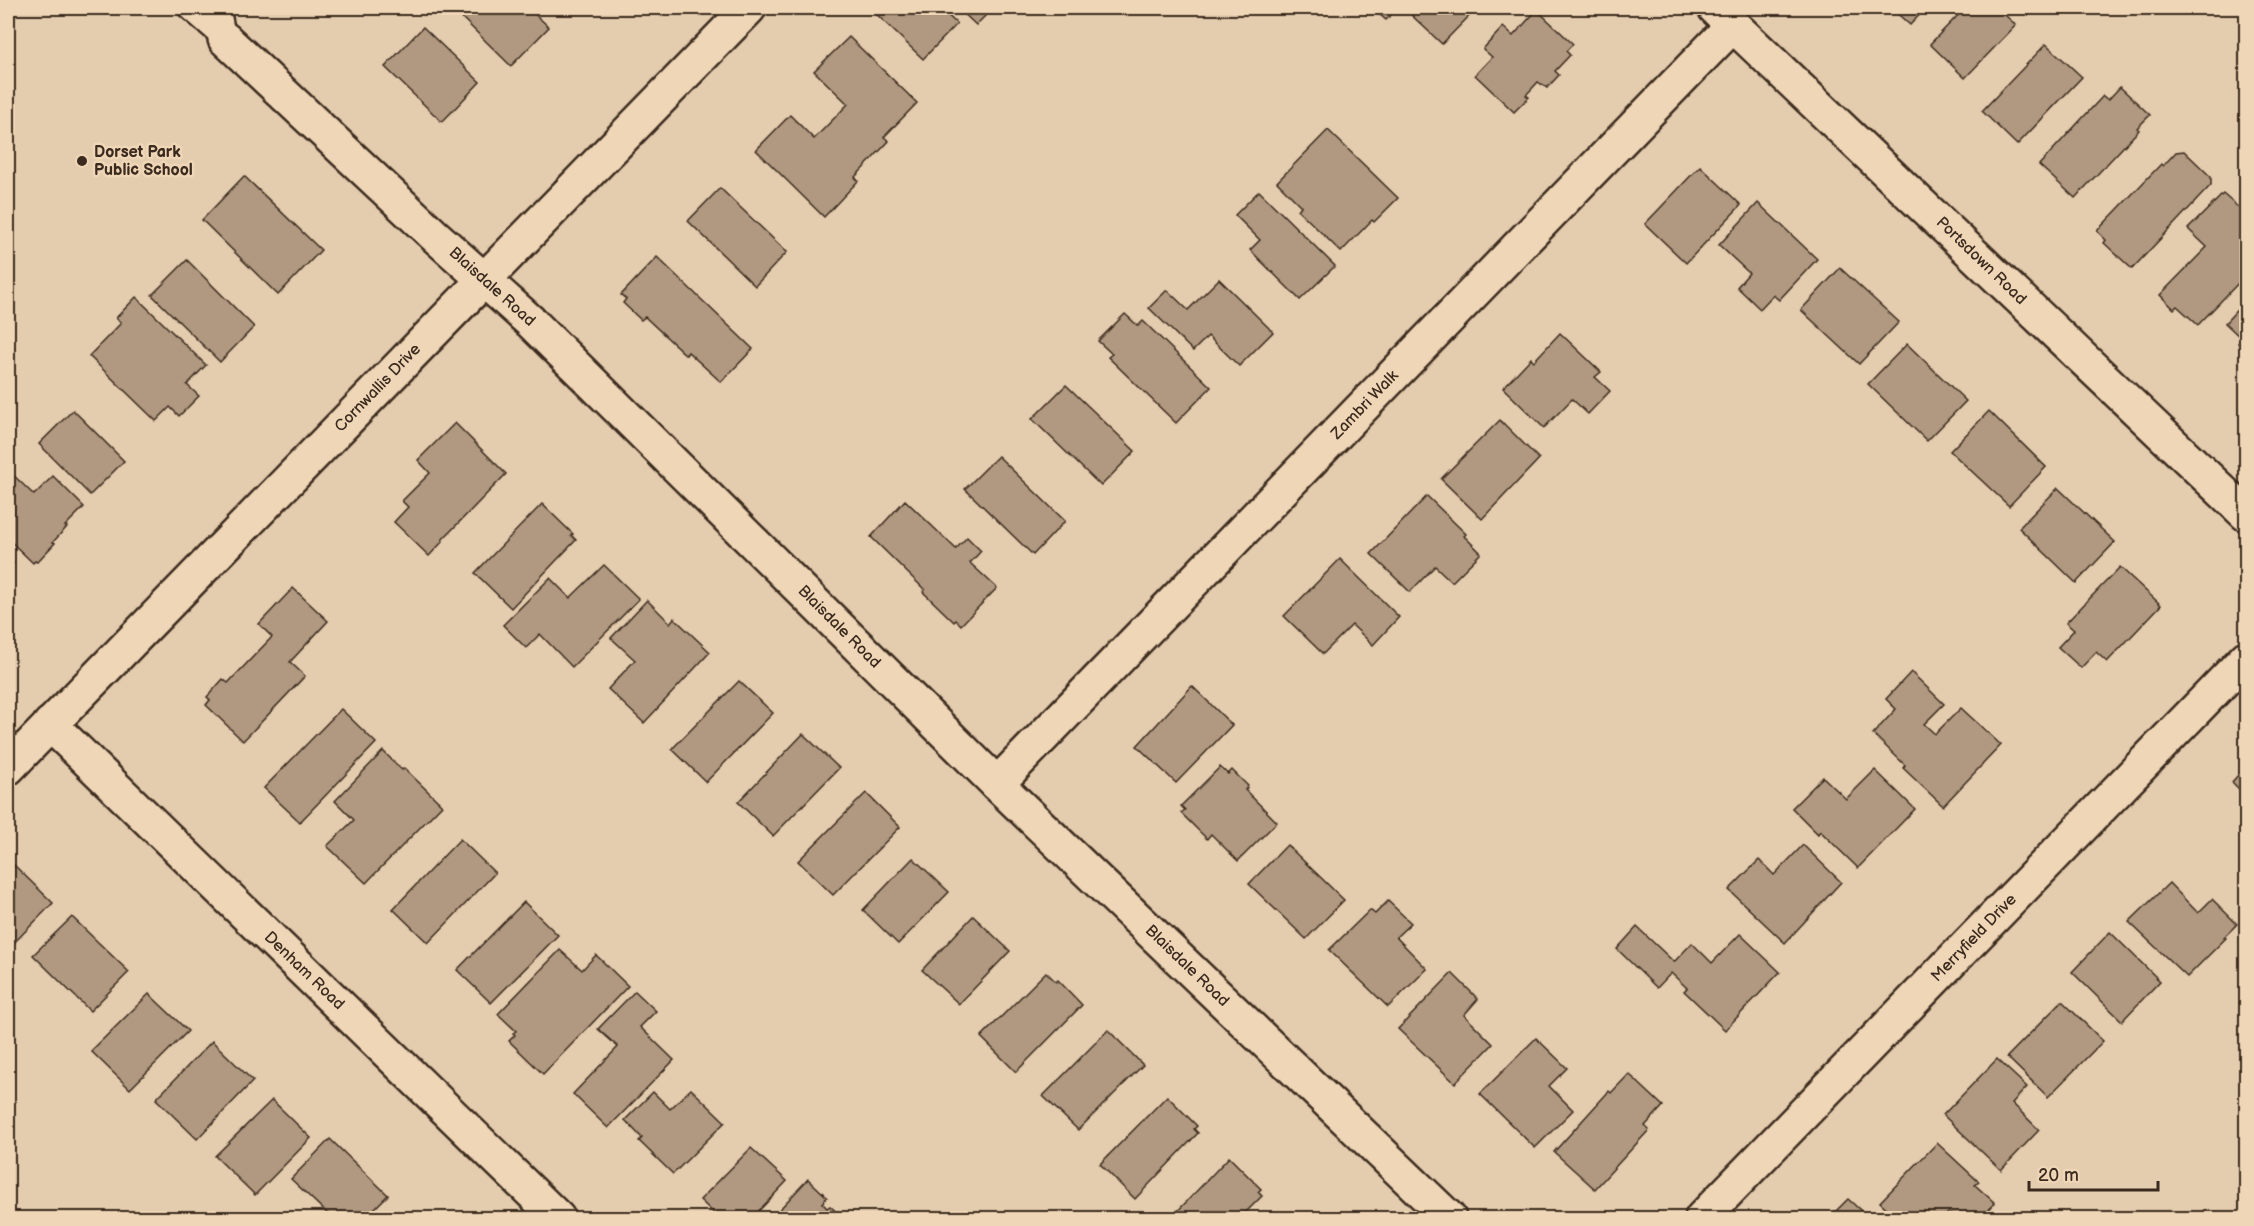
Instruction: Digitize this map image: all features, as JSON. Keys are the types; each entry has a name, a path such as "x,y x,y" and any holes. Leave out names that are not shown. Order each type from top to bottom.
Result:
{"street":[{"name":"Cornwallis Drive","path":"8,768 749,8"},
{"name":"Portsdown Road","path":"1724,16 2247,514"},
{"name":"Zambri Walk","path":"997,784 1724,16"},
{"name":"Blaisdale Road","path":"222,23 532,323 997,784 1449,1218"},
{"name":"Merryfield Drive","path":"1702,1218 2247,658"},
{"name":"Denham Road","path":"50,724 558,1218"}],"lane":[{"path":"189,8 222,23"}],"building":[{"path":"456,8 528,8 549,27 511,66 454,10"},
{"path":"870,8 940,8 957,24 923,59"},
{"path":"958,8 993,8 976,25"},
{"path":"1372,8 1398,8 1386,20"},
{"path":"1408,8 1477,8 1442,44 1406,10"},
{"path":"1891,8 1926,8 1910,25"},
{"path":"1965,8 1997,8 2016,25 1965,78 1930,44"},
{"path":"1537,10 1573,44 1566,51 1570,55 1555,71 1559,75 1547,88 1538,82 1526,95 1529,97 1514,112 1475,75 1492,57 1483,49 1503,27 1513,36"},
{"path":"423,27 480,82 442,122 385,67"},
{"path":"849,37 917,103 884,137 889,141 855,177 858,181 824,217 756,150 790,115 814,139 848,104 814,71"},
{"path":"2046,44 2082,77 2017,145 1982,111"},
{"path":"2120,87 2150,115 2137,128 2139,130 2075,198 2039,165 2103,96 2108,100"},
{"path":"1328,130 1398,198 1374,222 1372,220 1341,252 1298,210 1301,206 1277,182"},
{"path":"2184,151 2211,177 2211,185 2132,269 2104,243 2106,240 2097,231 2161,164 2163,166 2176,152"},
{"path":"1700,166 1741,205 1686,263 1645,224"},
{"path":"244,176 321,250 278,295 202,220"},
{"path":"720,188 787,252 755,286 688,221"},
{"path":"1259,191 1335,266 1300,300 1250,250 1260,240 1235,215"},
{"path":"2223,194 2246,214 2246,275 2198,325 2177,306 2174,309 2160,295 2207,247 2188,229"},
{"path":"1758,203 1817,259 1779,300 1773,295 1760,309 1737,287 1749,273 1719,245"},
{"path":"657,257 753,349 721,382 688,352 686,355 645,317 641,320 623,303 626,299 621,295"},
{"path":"187,260 254,327 220,362 152,295"},
{"path":"1840,268 1899,322 1859,364 1801,310"},
{"path":"1219,279 1273,332 1239,366 1208,336 1193,351 1149,308 1167,290 1188,310"},
{"path":"136,297 206,365 187,385 199,396 179,416 170,407 156,421 89,356 121,323 116,318"},
{"path":"2246,300 2246,351 2238,343 2242,339 2225,323"},
{"path":"1125,314 1138,326 1143,321 1211,387 1176,423 1108,357 1112,354 1098,341"},
{"path":"1560,333 1601,372 1595,377 1610,391 1588,414 1572,399 1544,428 1503,388 1531,358 1534,361"},
{"path":"1907,344 1966,401 1927,441 1868,384"},
{"path":"1066,385 1135,451 1101,486 1032,419"},
{"path":"73,410 124,461 90,495 39,444"},
{"path":"1989,411 2046,467 2009,506 1950,451"},
{"path":"1500,420 1539,459 1482,519 1441,479"},
{"path":"455,423 506,474 429,556 394,522 408,507 402,501 430,473 418,460"},
{"path":"998,456 1065,521 1033,555 965,489"},
{"path":"8,470 34,495 53,476 84,507 65,526 67,527 53,542 55,543 37,562 33,563 8,539"},
{"path":"2058,488 2115,542 2076,583 2019,528"},
{"path":"1427,496 1466,534 1464,536 1481,553 1452,582 1435,566 1410,592 1371,554"},
{"path":"905,500 956,549 967,537 981,551 970,563 997,588 961,625 956,620 954,622 923,592 925,590 871,537"},
{"path":"542,504 573,534 571,535 576,540 511,608 475,573"},
{"path":"8,557 14,563 8,570"},
{"path":"1340,559 1399,617 1373,645 1352,625 1323,654 1284,616"},
{"path":"604,565 639,599 572,667 540,634 526,648 503,625 550,578 570,598"},
{"path":"2120,567 2161,605 2107,662 2096,652 2081,668 2058,647 2074,630 2066,623"},
{"path":"293,588 328,621 290,662 305,676 243,741 206,705 210,700 207,697 223,679 228,683 272,637 259,624"},
{"path":"647,600 670,623 674,618 710,652 644,723 608,689 635,660 611,638"},
{"path":"1911,672 1944,704 1924,724 1935,734 1961,708 2001,745 1943,806 1903,768 1905,765 1873,734 1896,709 1886,699"},
{"path":"739,681 773,713 706,782 672,749"},
{"path":"1192,686 1232,725 1176,783 1137,746"},
{"path":"341,709 376,743 300,822 264,788"},
{"path":"803,734 839,768 773,836 738,802"},
{"path":"383,751 442,805 366,883 327,846 354,820 335,801"},
{"path":"2246,766 2246,796 2232,782"},
{"path":"1220,767 1228,774 1232,770 1248,786 1245,790 1277,822 1238,861 1211,834 1207,839 1181,813 1185,810 1181,806"},
{"path":"1875,770 1915,809 1858,868 1820,831 1818,834 1792,808 1823,777 1846,799"},
{"path":"866,793 900,827 833,895 798,861"},
{"path":"460,839 495,873 428,943 393,909"},
{"path":"1287,845 1344,900 1306,939 1249,884"},
{"path":"1803,845 1841,882 1785,943 1729,890 1759,860 1774,875"},
{"path":"913,858 949,892 898,944 863,910"},
{"path":"14,865 53,903 8,949 8,871"},
{"path":"2169,883 2198,913 2212,899 2237,924 2187,977 2129,922"},
{"path":"1388,901 1411,923 1396,937 1427,969 1388,1007 1329,950 1370,910 1375,914"},
{"path":"524,902 558,935 491,1003 457,970"},
{"path":"973,916 1010,951 959,1004 922,970"},
{"path":"72,917 129,972 90,1011 33,955"},
{"path":"1637,927 1674,962 1692,943 1712,963 1740,934 1780,972 1725,1030 1684,991 1687,988 1671,973 1657,988 1617,949"},
{"path":"2110,932 2160,981 2122,1021 2072,972"},
{"path":"560,950 582,970 596,955 628,986 543,1074 509,1041 516,1031 498,1014"},
{"path":"1046,972 1056,982 1058,980 1082,1005 1016,1072 981,1037"},
{"path":"1452,973 1478,999 1464,1015 1493,1044 1455,1083 1398,1029"},
{"path":"635,991 656,1011 640,1027 674,1060 608,1128 573,1094 618,1047 598,1029"},
{"path":"149,994 188,1031 130,1089 91,1051"},
{"path":"2062,1001 2103,1041 2048,1097 2007,1057"},
{"path":"1108,1030 1143,1065 1078,1130 1043,1096"},
{"path":"1536,1038 1567,1068 1549,1086 1573,1110 1535,1148 1480,1094"},
{"path":"212,1041 253,1081 197,1139 156,1099"},
{"path":"1997,1059 2027,1087 2012,1103 2039,1130 2001,1170 1943,1115"},
{"path":"1629,1074 1663,1106 1645,1126 1649,1130 1595,1189 1554,1152 1609,1091 1611,1093"},
{"path":"691,1089 725,1122 673,1174 639,1141 642,1138 625,1120 653,1092 670,1109"},
{"path":"1167,1096 1197,1126 1194,1129 1198,1133 1135,1199 1100,1164"},
{"path":"272,1100 311,1138 255,1195 215,1156"},
{"path":"330,1139 388,1195 365,1218 332,1218 291,1179"},
{"path":"1937,1143 1979,1182 1975,1185 1995,1203 1981,1218 1956,1218 1949,1212 1943,1218 1897,1218 1880,1202"},
{"path":"751,1148 787,1181 752,1218 719,1218 700,1200"},
{"path":"1229,1157 1261,1189 1258,1192 1262,1196 1240,1218 1171,1218"},
{"path":"808,1179 827,1197 822,1203 827,1208 830,1206 843,1218 786,1218 778,1211"},
{"path":"1848,1199 1869,1218 1829,1218"}],"place":[{"name":"Dorset Park Public School","path":"82,161"}]}
